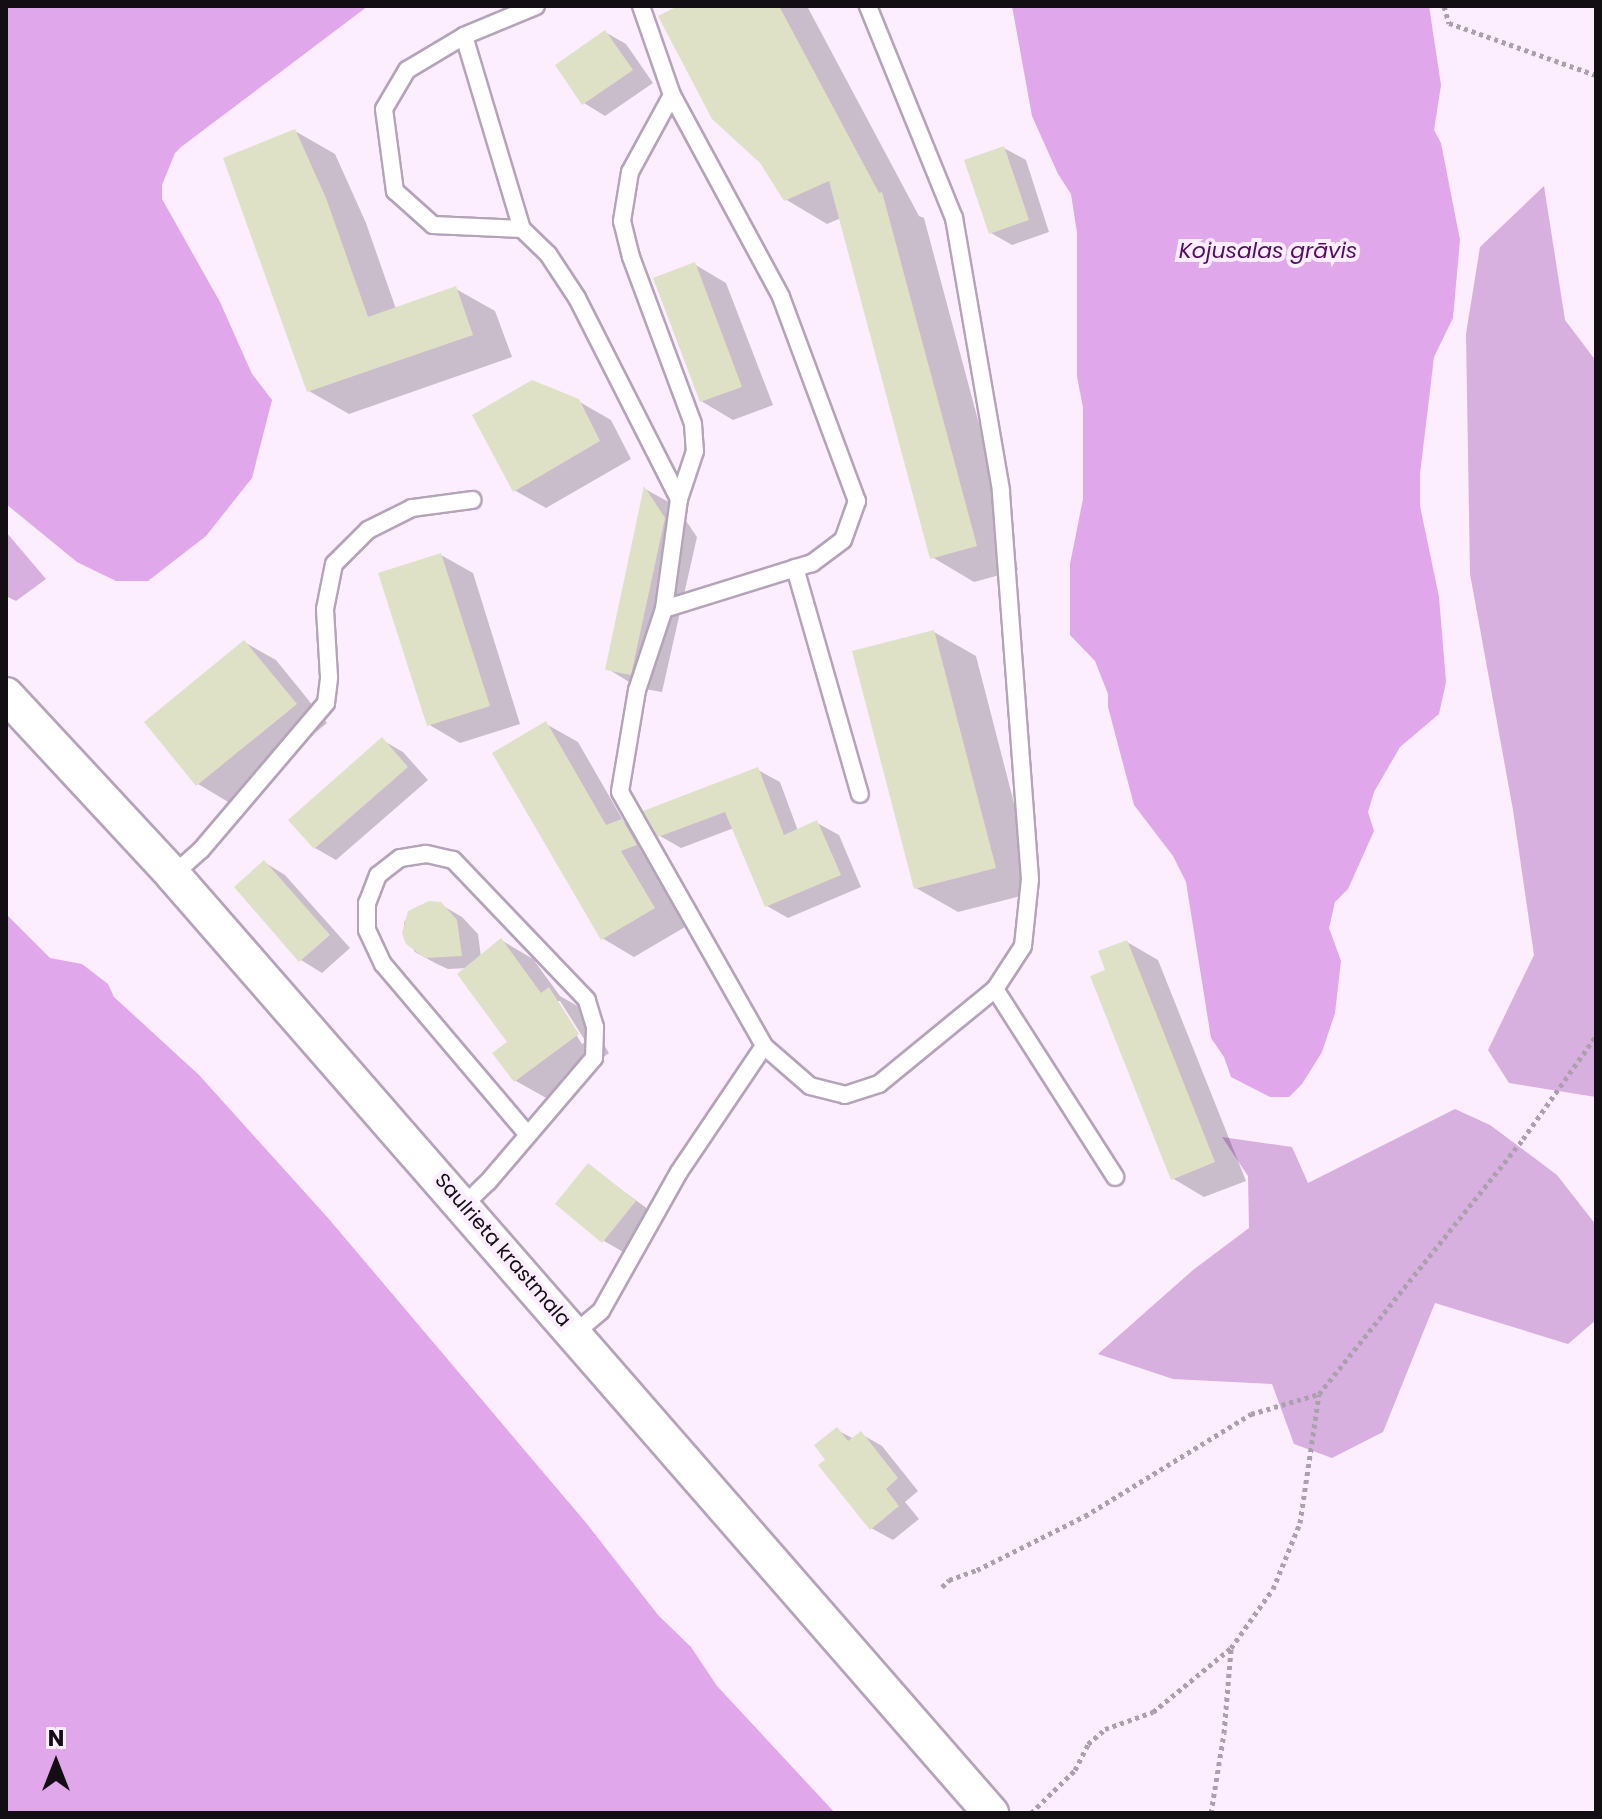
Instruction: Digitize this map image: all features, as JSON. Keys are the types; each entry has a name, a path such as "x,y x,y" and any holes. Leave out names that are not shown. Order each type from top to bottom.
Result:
{"street":[{"name":"Saulrieta krastmala","path":"6,695 173,875 464,1205 991,1813"}],"lane":[{"path":"522,229 433,225 395,191 384,109 407,70 464,36 536,6"},
{"path":"641,6 672,95 781,297 857,501 843,540 812,563 664,609"},
{"path":"672,95 630,172 622,221 631,257 693,424 695,451 679,499 664,609 637,690 620,792 764,1046 810,1086 845,1095 879,1084 995,989 1023,946 1030,879 1001,490 954,218 868,6"},
{"path":"464,36 522,229 548,254 577,298 679,499"},
{"path":"173,875 201,850 326,703 329,677 325,609 334,564 368,530 412,508 472,500"},
{"path":"795,568 860,794"},
{"path":"464,1205 528,1135 594,1058 595,1027 587,1000 453,860 426,854 400,858 378,875 367,903 367,930 383,964 528,1135"},
{"path":"995,989 1115,1177"},
{"path":"575,1333 601,1311 679,1172 764,1046"}],"path":[{"path":"1444,6 1449,23 1596,75"},
{"path":"1031,1813 1075,1770 1088,1744 1105,1729 1153,1712 1231,1648 1273,1589 1300,1523 1319,1394 1523,1139 1596,1036"},
{"path":"942,1587 949,1580 977,1570 1085,1516 1251,1414 1319,1394"},
{"path":"1211,1813 1224,1733 1231,1648"}],"shaded area":[{"path":"1544,186 1565,320 1596,361 1596,1097 1509,1083 1488,1050 1534,955 1513,810 1470,574 1466,334 1480,247"},
{"path":"6,532 46,579 16,601 6,596"},
{"path":"1455,1109 1490,1125 1557,1175 1596,1225 1596,1320 1568,1344 1435,1303 1383,1432 1332,1458 1294,1444 1272,1384 1173,1379 1098,1354 1193,1270 1249,1228 1248,1176 1222,1137 1292,1147 1308,1183"}],"water":[{"path":"6,6 368,6 181,147 175,153 162,185 162,199 220,302 252,374 272,400 252,478 206,536 148,581 116,581 77,562 6,504"},
{"name":"Kojusalas grāvis","path":"1012,6 1429,6 1441,85 1434,130 1441,143 1460,240 1453,318 1434,357 1420,474 1420,506 1439,597 1446,682 1439,714 1400,747 1374,792 1368,812 1374,831 1348,889 1335,902 1329,928 1341,961 1335,1013 1322,1052 1302,1084 1289,1097 1270,1097 1231,1077 1224,1057 1211,1038 1186,882 1173,856 1134,805 1108,707 1108,694 1095,661 1070,635 1070,564 1083,499 1083,408 1077,376 1077,233 1071,194 1058,174 1032,116"},
{"path":"6,914 50,958 82,964 108,984 114,997 199,1075 328,1218 587,1524 658,1615 691,1647 717,1686 835,1813 6,1813"}],"building":[{"path":"678,6 779,6 879,193 882,192 977,546 930,559 829,181 784,201 760,163 712,119 658,16"},
{"path":"605,30 633,70 582,105 555,65"},
{"path":"295,129 326,198 368,317 456,286 473,335 307,392 223,158"},
{"path":"1004,146 1029,220 989,234 964,160"},
{"path":"695,262 742,387 700,402 653,278"},
{"path":"532,380 579,399 600,441 513,492 472,415"},
{"path":"644,486 665,518 631,675 605,670"},
{"path":"441,553 490,706 427,726 378,573"},
{"path":"934,630 996,868 914,889 852,651"},
{"path":"244,640 297,704 196,786 144,722"},
{"path":"546,721 606,825 622,819 637,845 621,851 655,908 601,940 492,753"},
{"path":"382,737 408,767 314,849 288,820"},
{"path":"758,767 784,835 817,820 841,875 765,907 725,812 658,837 643,811"},
{"path":"264,860 330,935 299,962 234,887"},
{"path":"429,901 441,902 457,920 462,956 425,958 406,944 402,933 408,911"},
{"path":"501,938 541,993 549,987 579,1034 514,1082 492,1053 507,1042 457,974"},
{"path":"1127,940 1215,1162 1171,1180 1090,976 1105,970 1098,951"},
{"path":"588,1163 636,1201 602,1243 555,1204"},
{"path":"837,1427 848,1441 861,1431 898,1478 886,1489 899,1506 870,1530 818,1465 825,1460 814,1445"}]}
